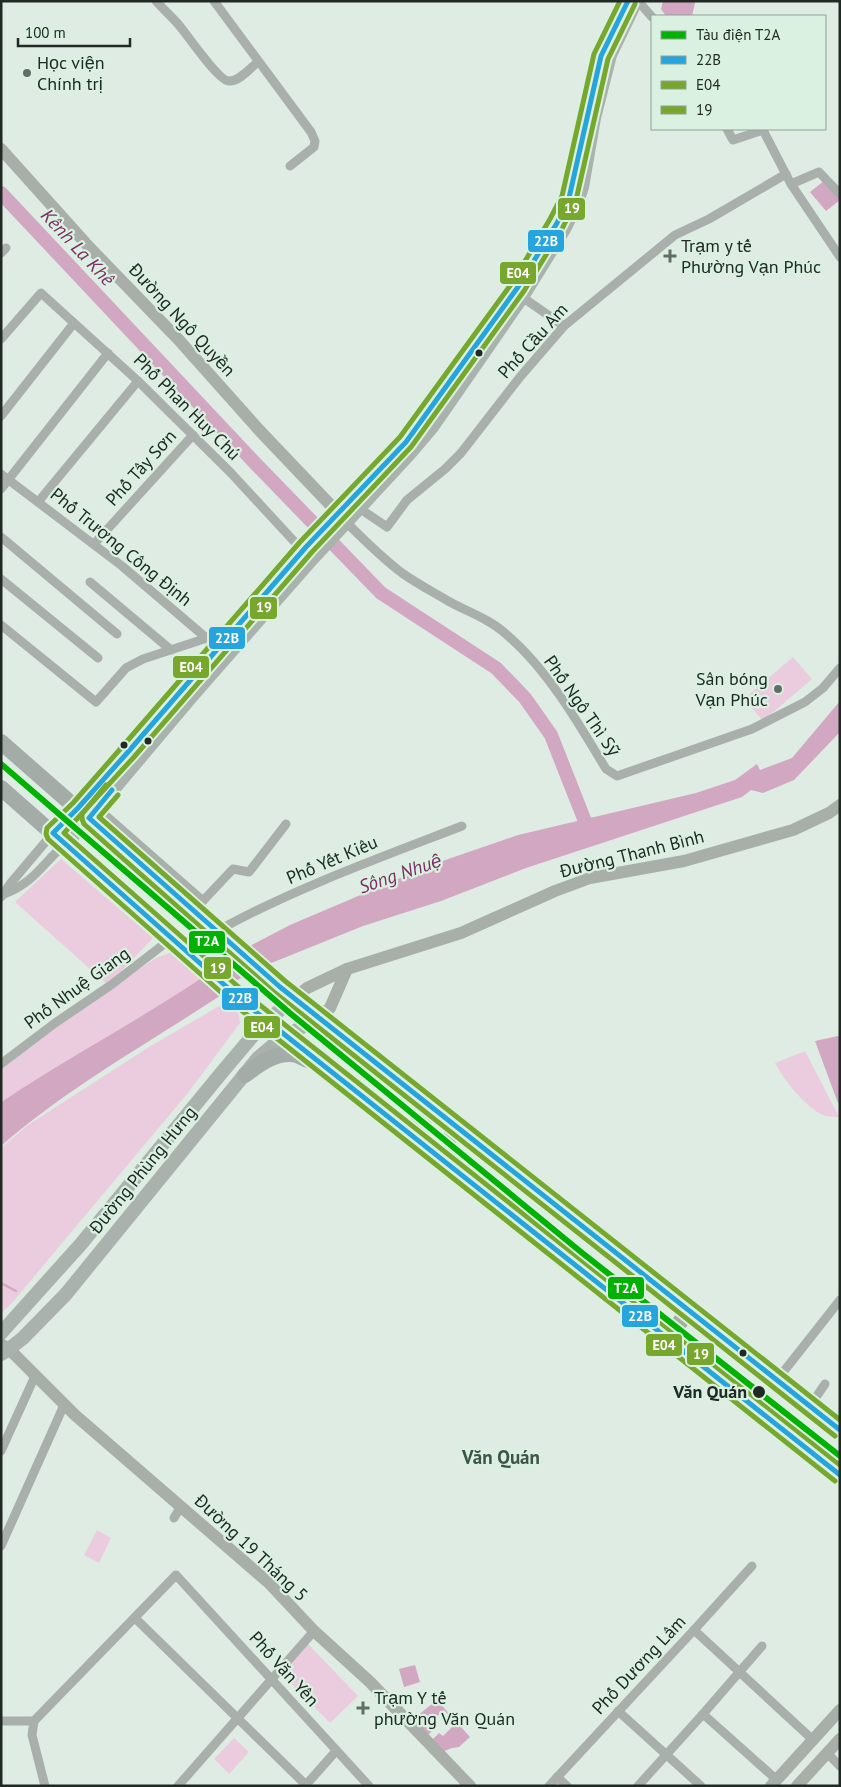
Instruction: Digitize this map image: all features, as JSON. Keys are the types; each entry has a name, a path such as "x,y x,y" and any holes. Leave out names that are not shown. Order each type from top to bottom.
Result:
{"highway":[{"path":"1,742 88,808 199,906 221,935 280,987 840,1430"},
{"path":"1,788 56,841 172,938 246,1004 840,1475"},
{"path":"245,1075 263,1062 288,1055 296,1055 323,1064"},
{"path":"411,1134 434,1108"},
{"path":"437,1155 458,1127"},
{"path":"668,1338 689,1310"}],"main road":[{"path":"591,117 601,56 628,1"},
{"path":"56,841 88,808 309,553 391,465 432,427 522,298 569,198 610,55 637,1"},
{"path":"340,519 359,508 544,253"},
{"path":"186,694 218,648 276,591"},
{"name":"Đường Phùng Hưng","path":"1,1333 102,1218 218,1077 268,1021 294,998"},
{"name":"Đường Phùng Hưng","path":"4,1349 23,1338 66,1294 258,1058 287,1036 319,1018"},
{"path":"102,1218 117,1231"},
{"path":"49,1280 66,1294"}],"street":[{"path":"156,1 227,82 235,81 258,62"},
{"path":"214,1 311,132 315,141 314,147 290,166"},
{"path":"637,1 651,16"},
{"path":"728,130 733,140 760,131 764,132 791,184 840,257"},
{"name":"Đường Ngô Quyền","path":"1,149 89,247 178,339 340,519"},
{"path":"791,184 819,172 840,194"},
{"name":"Phố Cầu Am","path":"359,508 387,528 407,500 445,469 461,453 520,377 564,326 671,238 709,219 786,174"},
{"name":"Phố Phan Huy Chú","path":"1,339 41,293 138,381 309,553"},
{"path":"522,298 564,326"},
{"path":"1,416 74,323"},
{"path":"1,489 10,480 108,353"},
{"path":"38,502 138,381"},
{"name":"Phố Tây Sơn","path":"94,544 192,435"},
{"name":"Phố Trương Công Định","path":"1,474 94,544 218,648"},
{"name":"Phố Ngô Thì Sỹ","path":"340,519 403,574 450,602 480,616 507,634 539,668 558,692 606,770 616,776 752,729 805,702 823,688 840,668"},
{"path":"1,537 118,634"},
{"path":"1,579 98,658"},
{"path":"90,582 171,650"},
{"path":"1,626 96,702 126,668 144,659 207,638"},
{"name":"Đường Thanh Bình","path":"294,998 307,988 347,969 461,933 555,890 590,878 684,861 793,830 829,813 840,805"},
{"path":"199,906 233,869 249,872 286,824"},
{"name":"Phố Yết Kiêu","path":"221,935 258,910 358,865 462,826"},
{"path":"2,896 20,888 39,872 56,841"},
{"path":"2,896 10,884 56,841"},
{"name":"Phố Nhuệ Giang","path":"1,1064 55,1023 111,985 172,938"},
{"path":"319,1018 330,1008 347,969"},
{"path":"777,1380 840,1300"},
{"name":"Đường 19 Tháng 5","path":"4,1349 64,1405 269,1583 314,1631 376,1689 470,1786"},
{"path":"1,1451 35,1376"},
{"path":"810,1406 825,1384"},
{"path":"1,1546 64,1405"},
{"path":"174,1518 181,1506"},
{"name":"Phố Dương Lâm","path":"549,1786 752,1566"},
{"name":"Phố Văn Yên","path":"135,1618 176,1575 368,1786"},
{"path":"45,1786 32,1735 34,1721 135,1618 238,1717 305,1785 336,1751"},
{"path":"694,1630 840,1766"},
{"path":"178,1786 314,1631"},
{"path":"639,1785 762,1646"},
{"path":"702,1714 774,1783 840,1710"},
{"path":"618,1711 701,1786"},
{"path":"1,1721 34,1721"},
{"path":"797,1786 840,1738"},
{"path":"557,1777 567,1786"}],"shaded area":[{"path":"663,1 694,1 695,3 692,15 665,15 661,9"},
{"path":"825,180 840,198 826,211 810,192"},
{"name":"Sân bóng Vạn Phúc","path":"793,657 812,679 763,721 744,699"},
{"path":"840,701 840,732 794,780 763,793 751,790 742,797 526,868 441,901 363,926 264,966 244,949 290,925 431,865 518,835 696,793 735,780 757,764 760,770 792,758"},
{"path":"61,859 153,938 108,985 15,902"},
{"path":"175,951 205,978 173,1001 1,1104 1,1066 55,1024 156,958"},
{"path":"209,973 229,990 55,1103 1,1146 1,1103 3,1101"},
{"path":"221,1005 238,1009 240,1023 187,1094 11,1304 1,1313 1,1148 28,1125 149,1047"},
{"path":"838,1036 840,1038 840,1103 838,1103 815,1041"},
{"path":"805,1051 839,1117 823,1115 809,1106 789,1085 775,1063"},
{"path":"97,1530 111,1538 99,1563 84,1555"},
{"path":"306,1642 358,1696 330,1723 279,1671"},
{"path":"415,1665 420,1682 404,1687 399,1669"},
{"path":"437,1700 470,1737 459,1747 442,1752 431,1741 439,1733 443,1736 456,1723 444,1710 430,1723 435,1728 427,1736 412,1720"},
{"path":"234,1738 249,1752 229,1774 214,1759"}],"waterway":[{"name":"Kênh La Khê","path":"1,193 253,461 381,593 496,668 525,698 551,735 590,834"},
{"name":"Sông Nhuệ","path":"213,987 261,957"},
{"path":"1,1283 16,1291"}],"metro line":[{"name":"T2A","path":"1,764 291,1014 581,1252 840,1456"}],"transit line":[{"name":"E04","path":"620,1 594,54 562,196 512,283 400,437 300,542 73,803 47,828 46,834 48,839 241,1010 835,1481"},
{"name":"22B","path":"628,1 601,56 569,198 557,223 518,287 406,442 306,547 128,752 53,833 246,1004 840,1475"},
{"name":"19","path":"635,4 608,59 576,200 563,227 524,291 411,447 312,552 134,757 64,833 251,998 840,1465"},
{"name":"E04","path":"106,785 82,814 84,824 275,993 835,1436"},
{"name":"22B","path":"112,790 89,818 280,987 840,1430"},
{"name":"19","path":"118,795 99,817 285,981 840,1420"}],"place":[{"name":"Học viện Chính trị","path":"27,73"},
{"name":"Trạm y tế Phường Vạn Phúc","path":"670,256"},
{"name":"Sân bóng Vạn Phúc","path":"778,689"},
{"name":"Văn Quán","path":"759,1392"},
{"name":"Trạm Y tế phường Văn Quán","path":"363,1708"}],"district":[{"name":"Văn Quán","path":"501,1457"}]}
